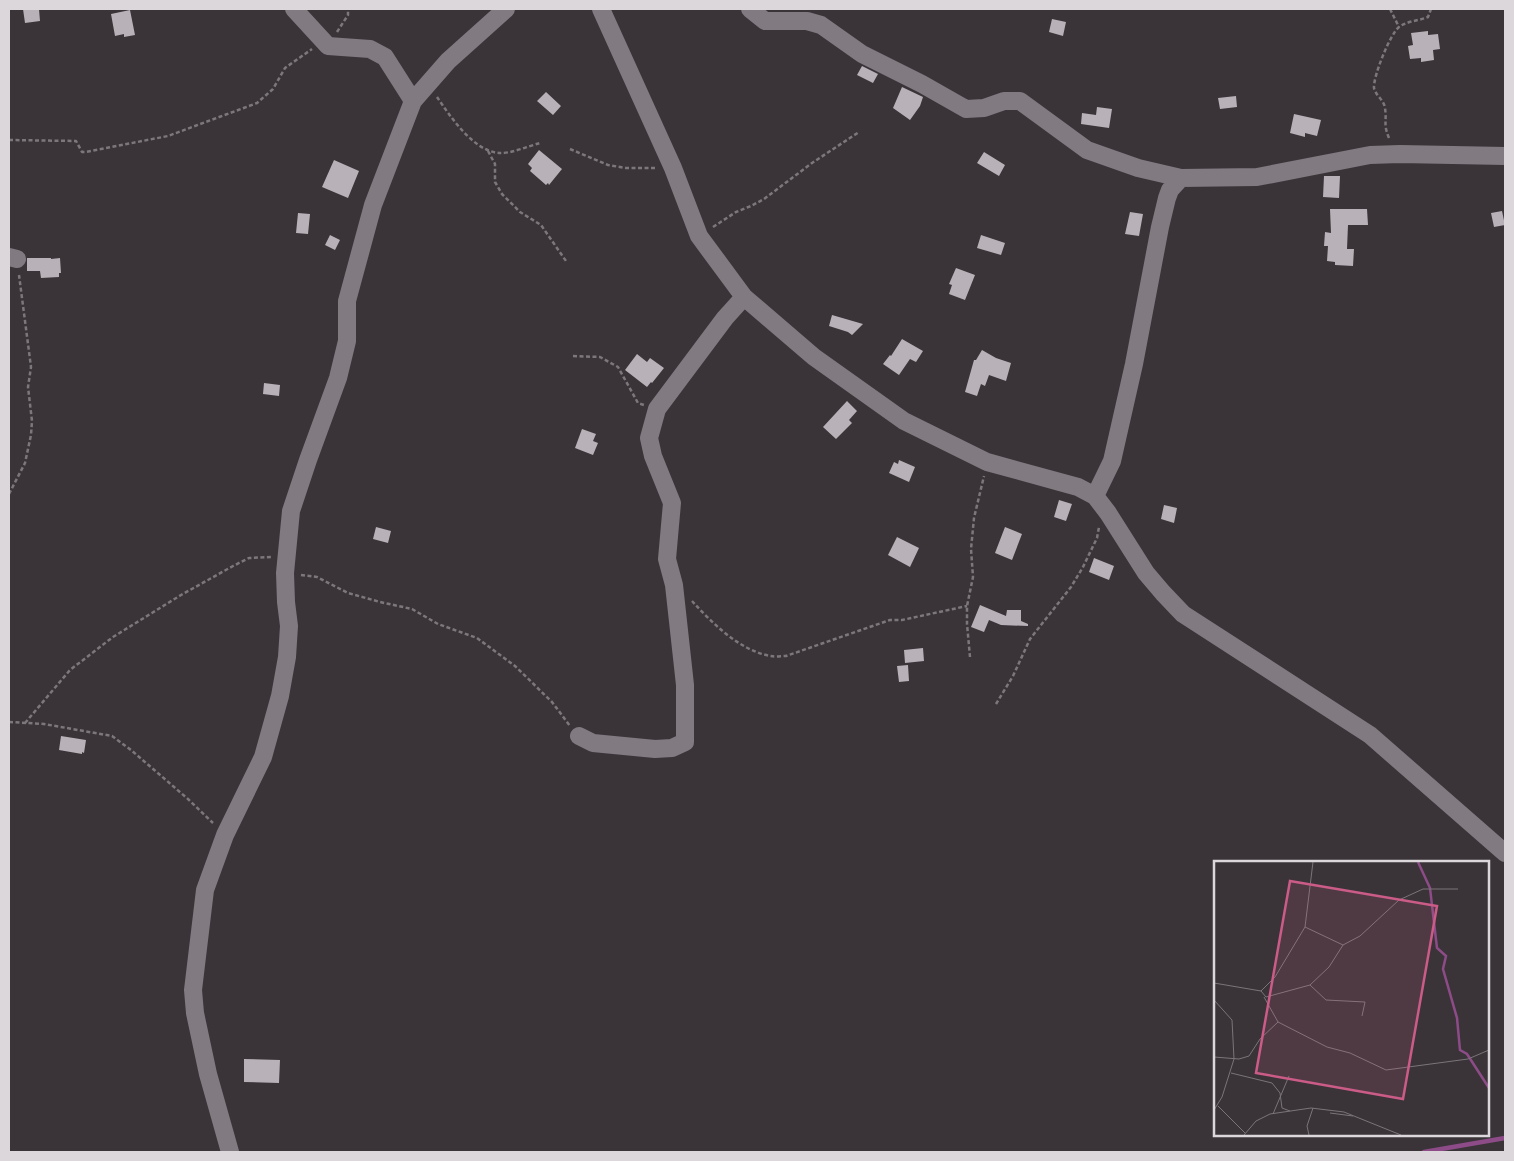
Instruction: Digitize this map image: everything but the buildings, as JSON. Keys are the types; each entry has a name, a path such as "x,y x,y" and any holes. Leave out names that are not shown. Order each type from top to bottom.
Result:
{"street":[{"path":"294,9 325,42 370,48 386,57 413,101"},
{"path":"230,1152 208,1074 195,1013 193,990 205,890 225,835 263,757 280,696 287,657 289,626 285,565 291,512 338,378 346,341 347,301 373,205 413,101 448,61 506,9"},
{"path":"601,9 673,168 699,236 744,297 814,357 904,421 987,462 1078,487 1099,501 1146,573 1183,614 1370,734 1505,854"},
{"path":"750,9 765,20 807,21 821,25 862,54 922,84 961,107 984,108 1004,101 1020,101 1087,150 1138,168 1181,178 1257,177 1370,155 1505,156"},
{"path":"1099,501 1112,461 1134,364 1167,198 1170,190 1181,178"},
{"path":"579,736 594,743 656,750 672,748 686,742 685,686 674,585 667,559 672,503 653,456 649,438 657,409 725,318 744,297"}],"path":[{"path":"9,140 76,141 82,152 86,152 168,136 257,103 273,89 285,68 325,42 348,15 348,9"},
{"path":"1390,9 1399,27"},
{"path":"1400,154 1392,144 1385,127 1385,106 1374,85 1385,49 1393,33 1399,27 1428,16 1431,9"},
{"path":"428,84 461,132 488,151 500,153 540,143"},
{"path":"699,236 736,212 764,199 812,163 859,132"},
{"path":"570,149 608,165 626,168 673,168"},
{"path":"488,151 495,164 494,182 502,194 520,212 541,225 566,261"},
{"path":"9,494 25,463 32,435 28,387 31,367 13,258"},
{"path":"573,356 600,356 618,367 638,403 657,409"},
{"path":"970,657 967,606 972,577 974,518 987,462"},
{"path":"996,704 1013,676 1030,639 1071,587 1083,567 1096,538 1099,501"},
{"path":"25,723 70,670 112,637 181,595 243,561 258,557 317,577 348,593 412,609 438,624 477,638 515,666 552,702 561,716 579,736"},
{"path":"674,585 712,623 732,638 771,657 786,656 890,620 902,620 967,606"},
{"path":"9,722 44,724 112,736 188,799 225,835"}],"waterway":[{"path":"1424,1152 1505,1138"}]}
